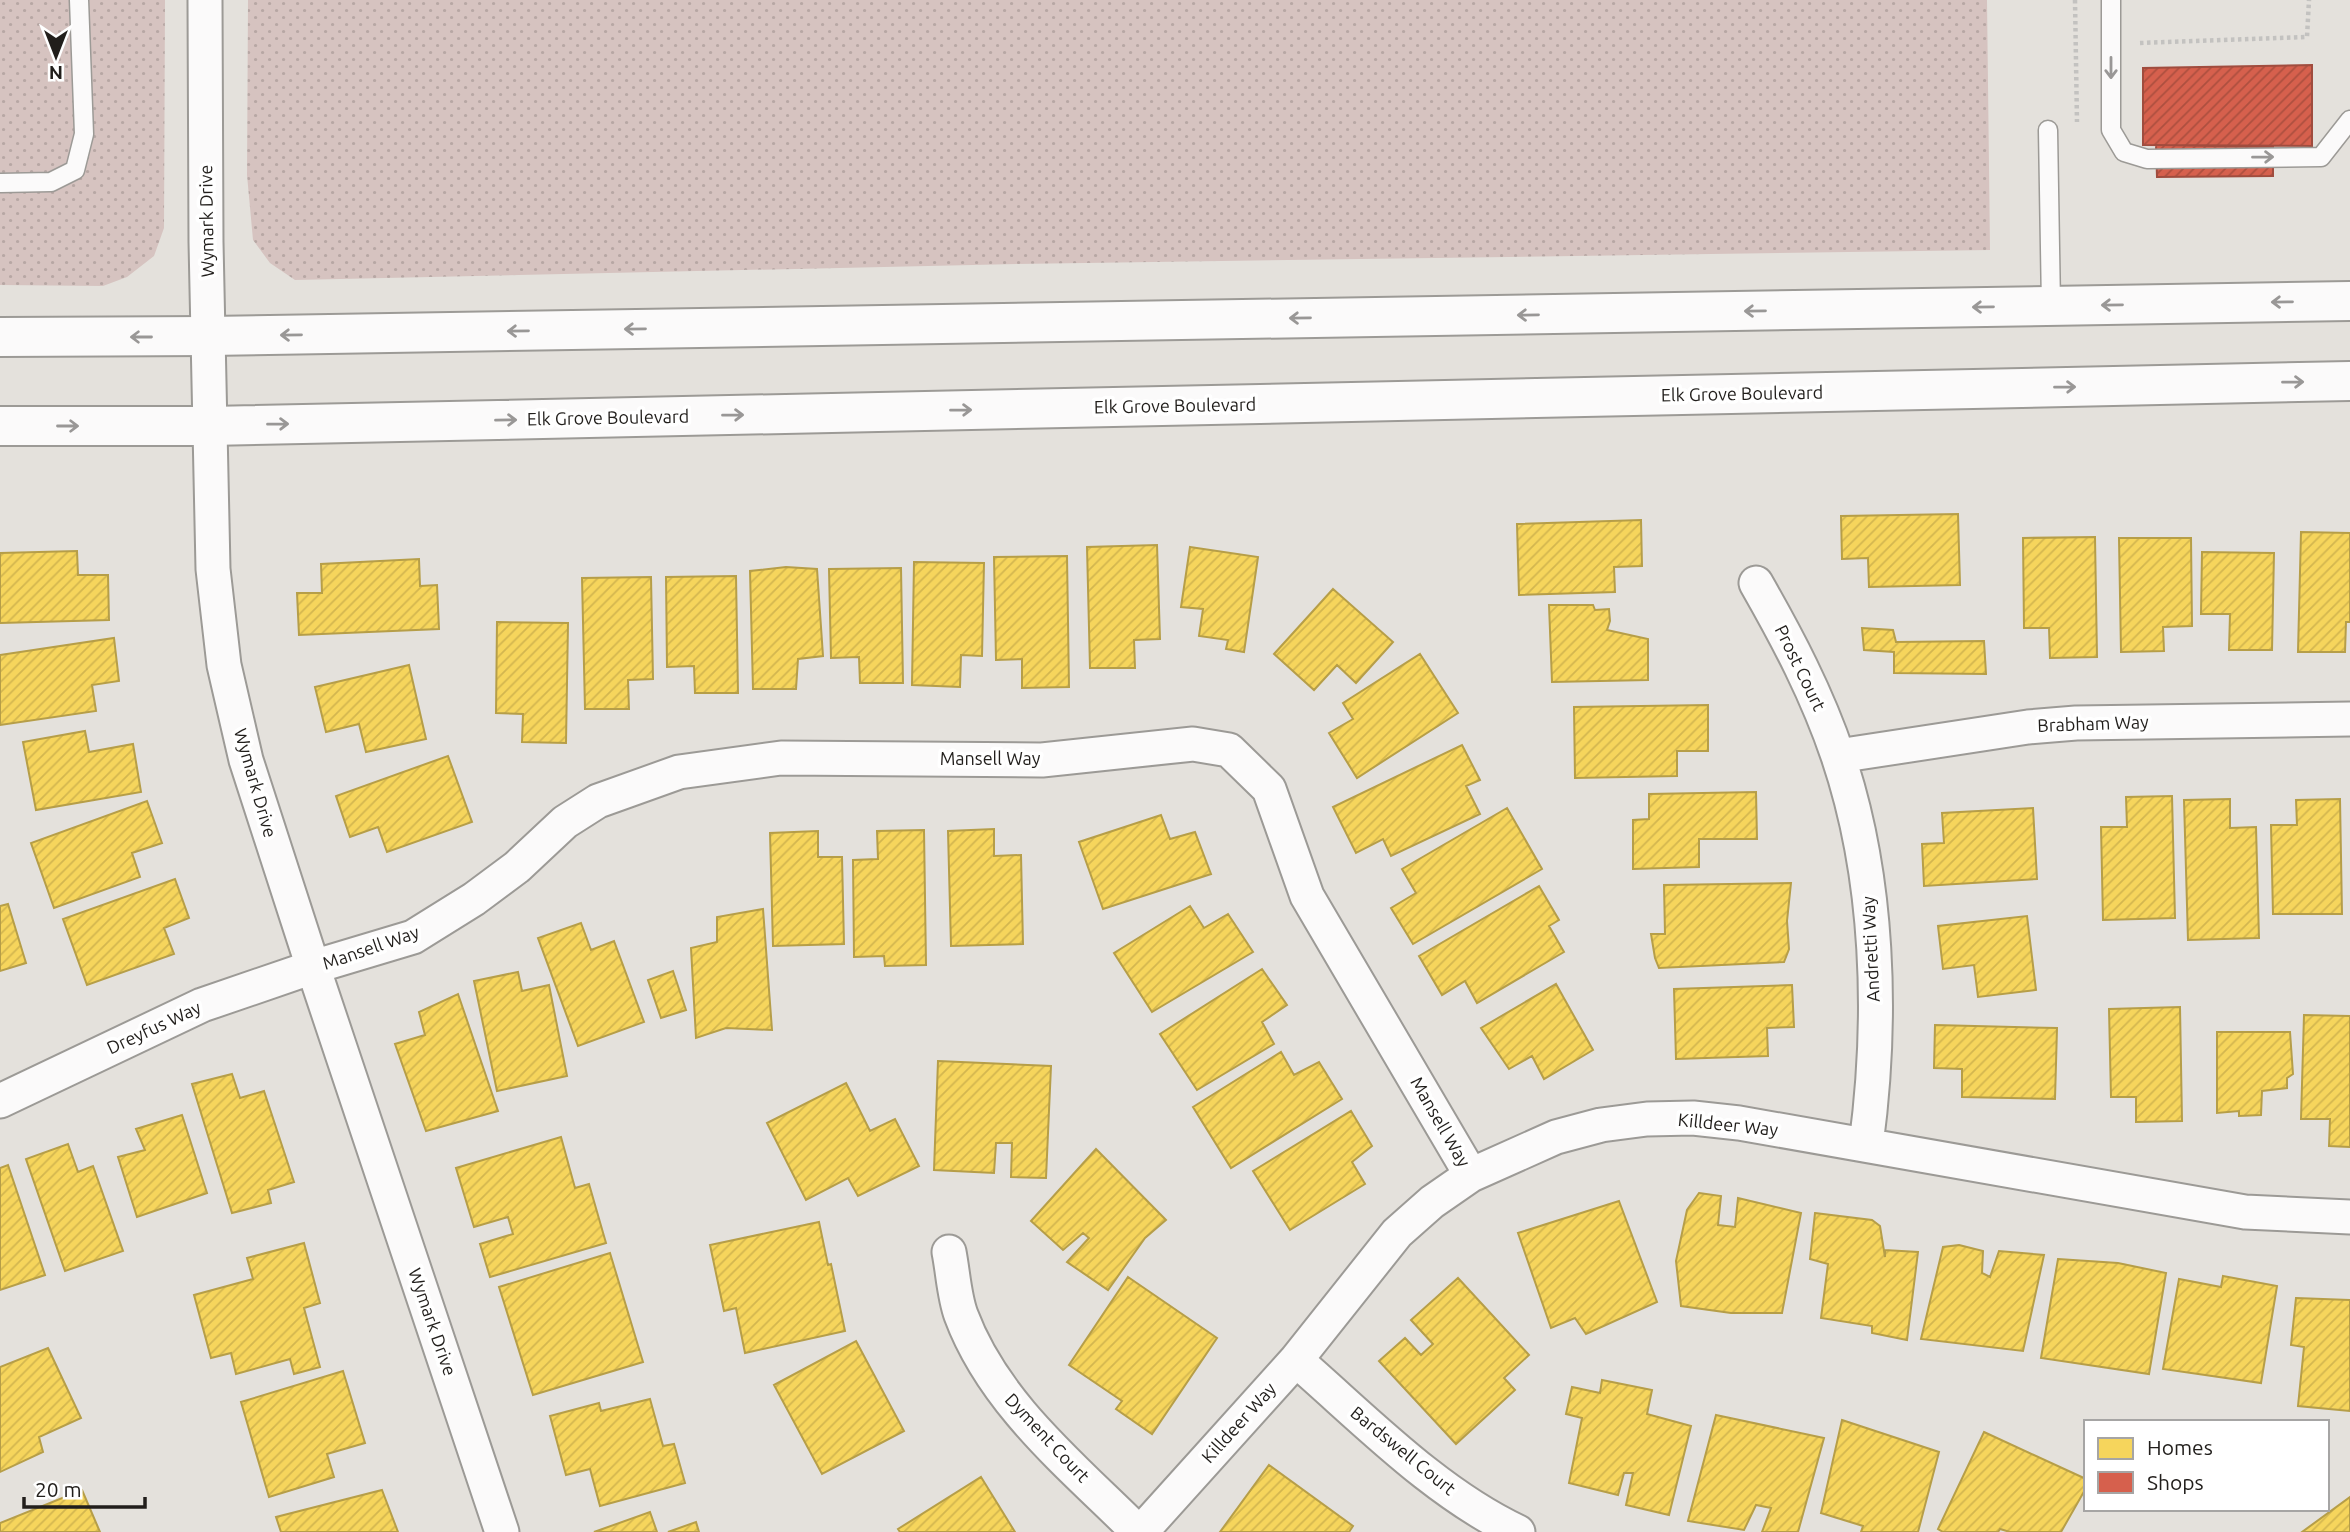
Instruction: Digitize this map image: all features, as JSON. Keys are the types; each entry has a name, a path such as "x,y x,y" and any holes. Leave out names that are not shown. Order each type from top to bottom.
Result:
{"main road":[{"path":"0,337 209,336 2350,301"},
{"name":"Elk Grove Boulevard","path":"0,426 210,426 2350,381"}],"street":[{"name":"Wymark Drive","path":"205,0 213,569 224,665 246,760 502,1532"},
{"name":"Prost Court","path":"1756,583 1797,656 1838,756"},
{"name":"Brabham Way","path":"1838,756 2052,725 2350,719"},
{"name":"Mansell Way","path":"313,967 413,937 474,899 517,867 565,822 598,801 679,772 781,758 1042,760 1193,744 1229,750 1269,789 1307,896 1471,1175"},
{"name":"Andretti Way","path":"1838,756 1853,806 1871,912 1874,965 1873,1095 1866,1145"},
{"name":"Dreyfus Way","path":"0,1101 202,1005 313,967"},
{"name":"Killdeer Way","path":"1139,1532 1296,1360 1397,1233 1432,1202 1471,1175 1556,1137 1601,1125 1647,1119 1693,1118 1739,1123 2245,1212 2350,1217"},
{"name":"Dyment Court","path":"949,1252 960,1313 976,1348 1000,1387 1029,1424 1139,1532"},
{"name":"Bardswell Court","path":"1296,1360 1425,1472 1466,1502 1518,1532"}],"lane":[{"path":"1,183 51,182 75,170 83,134 79,0"},
{"path":"2111,0 2110,130 2124,152 2147,159 2321,157 2350,120"},
{"path":"2048,130 2051,306"}],"path":[{"path":"2075,0 2077,130"},
{"path":"2076,45 2307,37 2309,0"}],"shaded area":[{"path":"0,0 165,0 164,228 154,256 127,277 103,286 0,285"},
{"path":"248,0 1987,0 1990,250 1017,264 295,280 270,263 253,240 247,175"}],"building: Homes":[{"path":"1958,514 1960,585 1869,587 1868,558 1842,559 1841,516"},
{"path":"1641,520 1642,566 1614,567 1615,592 1519,595 1517,524"},
{"path":"2301,532 2350,533 2350,622 2346,622 2345,652 2298,652"},
{"path":"2095,537 2097,657 2050,658 2049,628 2024,628 2023,538"},
{"path":"2119,538 2191,538 2192,626 2163,627 2164,651 2121,652"},
{"path":"1157,545 1160,639 1134,640 1135,668 1090,668 1087,547"},
{"path":"1190,547 1258,557 1244,652 1226,649 1228,640 1199,636 1203,609 1181,607"},
{"path":"77,551 78,575 108,575 109,620 0,623 0,553"},
{"path":"2202,552 2274,553 2272,650 2229,650 2230,614 2201,614"},
{"path":"1067,556 1069,687 1022,688 1022,659 996,660 994,557"},
{"path":"419,559 420,586 437,585 439,629 299,635 297,593 322,593 321,564"},
{"path":"914,562 984,563 982,656 961,655 960,687 912,685"},
{"path":"786,567 817,569 823,656 798,659 796,689 753,689 750,571"},
{"path":"901,568 903,683 860,683 859,657 831,658 829,569"},
{"path":"736,576 738,693 695,693 694,666 667,667 666,577"},
{"path":"651,577 653,679 628,680 629,709 585,709 582,578"},
{"path":"1333,589 1393,642 1356,683 1337,665 1314,690 1274,654"},
{"path":"1549,605 1593,605 1595,610 1609,609 1610,621 1607,630 1648,639 1648,680 1552,682"},
{"path":"497,622 568,623 566,743 522,742 523,714 496,713"},
{"path":"1862,628 1893,630 1896,642 1984,641 1986,674 1894,673 1894,652 1864,650"},
{"path":"114,638 119,681 92,685 96,711 0,725 0,655"},
{"path":"1420,654 1458,713 1357,778 1329,733 1353,719 1343,703"},
{"path":"409,665 426,739 366,752 359,724 326,732 315,687"},
{"path":"1708,705 1708,751 1677,751 1677,776 1575,778 1574,707"},
{"path":"85,731 89,752 133,744 141,792 36,810 23,742"},
{"path":"1462,745 1480,780 1466,786 1480,814 1391,856 1383,839 1356,853 1333,807"},
{"path":"448,756 472,822 387,852 378,827 350,837 336,796"},
{"path":"1756,792 1757,839 1699,839 1699,867 1633,869 1633,820 1649,819 1649,794"},
{"path":"2172,796 2175,918 2103,920 2101,827 2127,827 2126,797"},
{"path":"2230,799 2230,828 2256,827 2259,938 2188,940 2184,800"},
{"path":"2340,799 2342,914 2273,914 2271,825 2297,825 2296,800"},
{"path":"147,801 162,843 132,853 140,877 54,908 31,843"},
{"path":"1507,808 1542,869 1413,944 1391,908 1416,893 1402,869"},
{"path":"2033,808 2037,879 1924,886 1922,844 1944,843 1942,813"},
{"path":"1161,815 1170,839 1195,832 1211,874 1103,909 1079,842"},
{"path":"994,829 994,856 1021,855 1023,944 951,946 948,831"},
{"path":"924,830 926,965 885,966 884,956 854,957 853,860 878,859 877,831"},
{"path":"818,831 818,857 842,857 844,944 773,946 770,833"},
{"path":"175,879 189,918 164,928 174,954 87,985 63,919"},
{"path":"1791,883 1787,921 1789,949 1784,962 1659,968 1651,934 1665,934 1664,885"},
{"path":"1539,886 1559,920 1549,926 1564,952 1477,1003 1465,981 1442,995 1419,956"},
{"path":"8,904 26,963 0,971 0,906"},
{"path":"1190,906 1204,928 1228,914 1253,952 1152,1012 1114,953"},
{"path":"763,909 772,1030 726,1028 696,1038 691,948 717,942 717,917"},
{"path":"2027,916 2036,990 1978,997 1974,965 1943,969 1938,926"},
{"path":"581,923 591,950 614,941 644,1022 578,1046 538,938"},
{"path":"1262,969 1287,1005 1262,1022 1274,1044 1197,1090 1160,1034"},
{"path":"673,971 686,1010 661,1018 648,980"},
{"path":"518,972 522,991 549,985 567,1076 497,1091 474,981"},
{"path":"1556,984 1593,1050 1544,1079 1532,1056 1509,1069 1481,1028"},
{"path":"1792,985 1794,1027 1767,1028 1768,1056 1676,1059 1674,989"},
{"path":"458,994 498,1111 426,1131 395,1044 425,1035 419,1012"},
{"path":"2180,1007 2182,1121 2136,1122 2136,1097 2111,1097 2109,1009"},
{"path":"2304,1015 2350,1016 2350,1147 2329,1146 2330,1119 2301,1119"},
{"path":"1935,1025 2057,1028 2055,1099 1962,1097 1962,1069 1934,1068"},
{"path":"2217,1032 2290,1032 2293,1074 2287,1078 2287,1088 2262,1091 2261,1115 2239,1116 2239,1111 2217,1113"},
{"path":"1281,1052 1294,1075 1319,1062 1342,1099 1231,1168 1193,1107"},
{"path":"938,1061 1051,1066 1046,1178 1011,1177 1012,1143 996,1143 994,1173 934,1170"},
{"path":"232,1074 240,1098 264,1091 294,1182 268,1190 271,1203 232,1213 192,1084"},
{"path":"846,1083 870,1131 895,1119 919,1166 858,1196 848,1178 806,1200 767,1123"},
{"path":"1351,1111 1372,1146 1352,1162 1365,1184 1290,1230 1253,1171"},
{"path":"182,1115 207,1193 137,1217 118,1157 145,1150 136,1129"},
{"path":"561,1137 575,1188 589,1184 606,1243 490,1277 480,1244 513,1234 508,1217 474,1227 456,1168"},
{"path":"68,1144 78,1172 93,1166 123,1251 65,1271 26,1159"},
{"path":"1096,1149 1166,1220 1145,1238 1108,1290 1067,1262 1089,1238 1083,1233 1063,1250 1031,1221"},
{"path":"8,1165 45,1275 0,1290 0,1168"},
{"path":"1699,1193 1721,1196 1718,1225 1735,1227 1738,1198 1801,1213 1782,1313 1731,1313 1681,1306 1676,1261 1687,1210"},
{"path":"1619,1201 1657,1302 1586,1334 1575,1318 1551,1328 1518,1233"},
{"path":"1815,1213 1872,1220 1880,1226 1885,1257 1885,1250 1918,1252 1907,1340 1872,1333 1872,1326 1821,1318 1828,1264 1810,1259"},
{"path":"819,1222 845,1331 745,1353 736,1308 724,1311 710,1245"},
{"path":"304,1243 320,1303 304,1308 320,1367 294,1374 290,1359 236,1374 231,1353 211,1358 194,1295 253,1279 247,1258"},
{"path":"1959,1245 1983,1251 1982,1273 1990,1277 1999,1251 2044,1255 2023,1351 1921,1339 1943,1247"},
{"path":"610,1253 643,1362 533,1395 499,1287"},
{"path":"2058,1259 2118,1263 2166,1273 2149,1374 2041,1358"},
{"path":"2223,1276 2277,1286 2261,1383 2163,1369 2179,1279 2221,1287"},
{"path":"1128,1277 1217,1338 1152,1434 1116,1409 1122,1401 1069,1365"},
{"path":"1458,1278 1529,1355 1504,1378 1515,1390 1456,1444 1379,1361 1405,1338 1421,1355 1433,1344 1411,1320"},
{"path":"2296,1298 2350,1300 2350,1411 2298,1406 2304,1347 2291,1345"},
{"path":"856,1341 904,1431 822,1474 774,1385"},
{"path":"48,1348 81,1418 39,1437 43,1452 0,1472 0,1367"},
{"path":"343,1371 365,1443 327,1454 334,1477 269,1497 241,1402"},
{"path":"1602,1380 1652,1390 1647,1414 1691,1426 1669,1515 1626,1505 1633,1473 1624,1473 1618,1495 1569,1483 1582,1418 1566,1414 1572,1387 1600,1393"},
{"path":"650,1399 663,1446 674,1444 685,1483 600,1506 590,1469 566,1475 550,1416 599,1403 601,1411"},
{"path":"1716,1415 1824,1438 1798,1532 1762,1532 1771,1508 1756,1505 1744,1530 1688,1521"},
{"path":"1842,1420 1939,1452 1918,1532 1861,1532 1863,1526 1821,1513"},
{"path":"1984,1432 2084,1478 2084,1492 2061,1532 2010,1532 2000,1529 1998,1532 1943,1532 1938,1529"},
{"path":"1269,1465 1353,1526 1349,1532 1220,1532"},
{"path":"981,1477 1015,1532 900,1532 898,1529"},
{"path":"82,1490 100,1532 0,1532 0,1523"},
{"path":"382,1490 398,1532 281,1532 276,1517"},
{"path":"2350,1497 2350,1532 2302,1532"},
{"path":"650,1512 657,1532 594,1532"},
{"path":"696,1522 699,1532 668,1532"}],"building: Shops":[{"path":"2312,65 2312,146 2143,145 2143,68"},
{"path":"2156,145 2273,147 2273,176 2157,177"}]}
